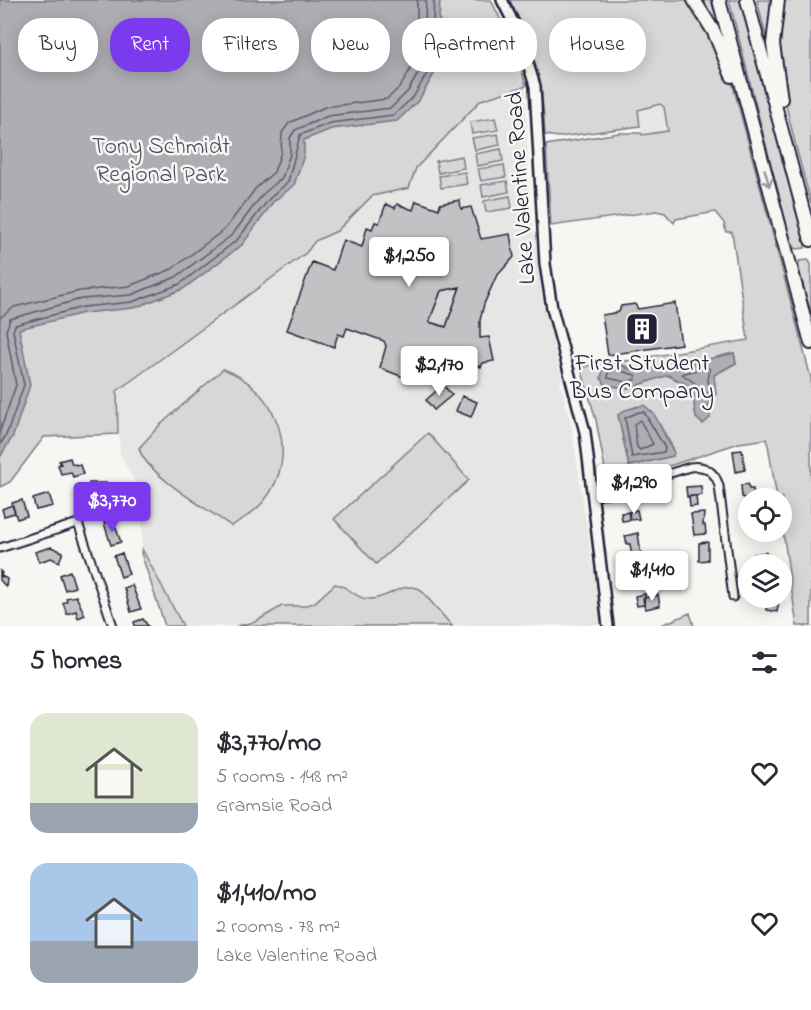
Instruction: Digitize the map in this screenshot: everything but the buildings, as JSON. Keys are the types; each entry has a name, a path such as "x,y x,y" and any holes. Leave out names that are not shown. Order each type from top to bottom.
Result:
{"highway":[{"path":"694,0 719,42 756,140"},
{"path":"719,0 811,343"},
{"path":"747,0 810,237"},
{"path":"778,0 773,33 777,77 810,237"}],"street":[{"name":"Lake Valentine Road","path":"502,0 518,32 535,86 541,232 548,291 582,417 595,497 608,626"},
{"path":"595,497 690,467 700,466 712,472 719,486 733,597"},
{"path":"0,548 78,523 113,626"}],"shaded area":[{"path":"526,86 529,223 533,223 542,297 570,417 597,594 601,595 602,625 452,626 420,589 399,588 373,599 361,598 335,584 314,603 303,606 282,606 255,622 237,626 183,626 142,549 142,496 120,454 117,391 306,253 315,241 337,231 372,196 409,188 416,168 481,100"},
{"path":"660,104 664,106 668,131 642,135 638,110"}],"green space":[{"name":"Tony Schmidt Regional Park","path":"0,0 491,0 500,18 402,18 402,72 522,72 526,86 481,100 416,168 409,188 372,196 337,231 315,241 306,253 117,391 118,434 44,437 10,482 0,487"},
{"path":"509,0 691,0 730,74 811,378 811,626 797,626 792,592 792,554 786,554 785,542 792,542 792,488 775,488 767,439 739,443 608,486 596,420 581,368 607,360 626,361 748,340 732,232 726,232 724,223 715,212 676,219 674,223 665,213 656,211 551,226 546,145 619,133 641,133 642,135 668,131 664,107 660,104 638,110 640,126 559,137 545,135 537,71 537,18 519,18","holes":["734,353 736,363 714,375 713,398 708,406 695,413 693,392 686,385 667,375 627,389 605,384 620,364 630,367 659,368 709,360","637,406 658,422 672,446 673,456 629,466 618,415"]},
{"path":"700,0 711,0 720,28 718,28"},
{"path":"729,0 741,0 805,238 805,248 796,249 790,239"},
{"path":"757,0 774,0 767,41"},
{"path":"781,0 811,0 811,203 791,128 781,77 778,26"},
{"path":"495,118 498,130 472,134 470,122"},
{"path":"498,134 500,145 475,150 472,138"},
{"path":"501,149 503,161 477,166 475,154"},
{"path":"462,156 464,168 438,173 436,161"},
{"path":"504,165 506,177 481,181 478,169"},
{"path":"465,172 467,184 441,188 439,176"},
{"path":"507,181 509,192 483,197 481,185"},
{"path":"510,196 512,208 486,212 484,201"},
{"path":"808,260 811,264 811,314 799,270 799,261"},
{"path":"460,287 446,327 429,322 441,291"},
{"path":"223,369 242,378 258,391 270,407 278,425 282,444 281,464 275,483 264,501 249,515 231,526 165,480 144,458 139,448 159,426"},
{"path":"428,433 469,480 376,564 334,519"},
{"path":"142,549 183,626 165,626 141,553"},
{"path":"335,584 360,597 369,599 376,599 406,587 420,589 452,626 237,626 255,622 282,606 303,606 314,603"},
{"path":"690,613 694,626 659,626"}],"water":[{"path":"0,0 440,0 439,18 402,18 402,72 435,72 419,100 397,121 331,129 304,140 304,155 294,185 273,202 242,245 183,289 134,308 84,313 19,329 30,385 13,436 0,457"},
{"path":"734,353 736,363 714,375 716,394 708,403 710,418 703,424 696,418 690,388 668,375 627,389 605,384 601,378 603,369 615,363 629,369 675,367"},
{"path":"644,405 654,414 674,453 673,456 629,466 618,415 625,410"}],"place":[{"name":"First Student Bus Company","path":"642,329"}]}
